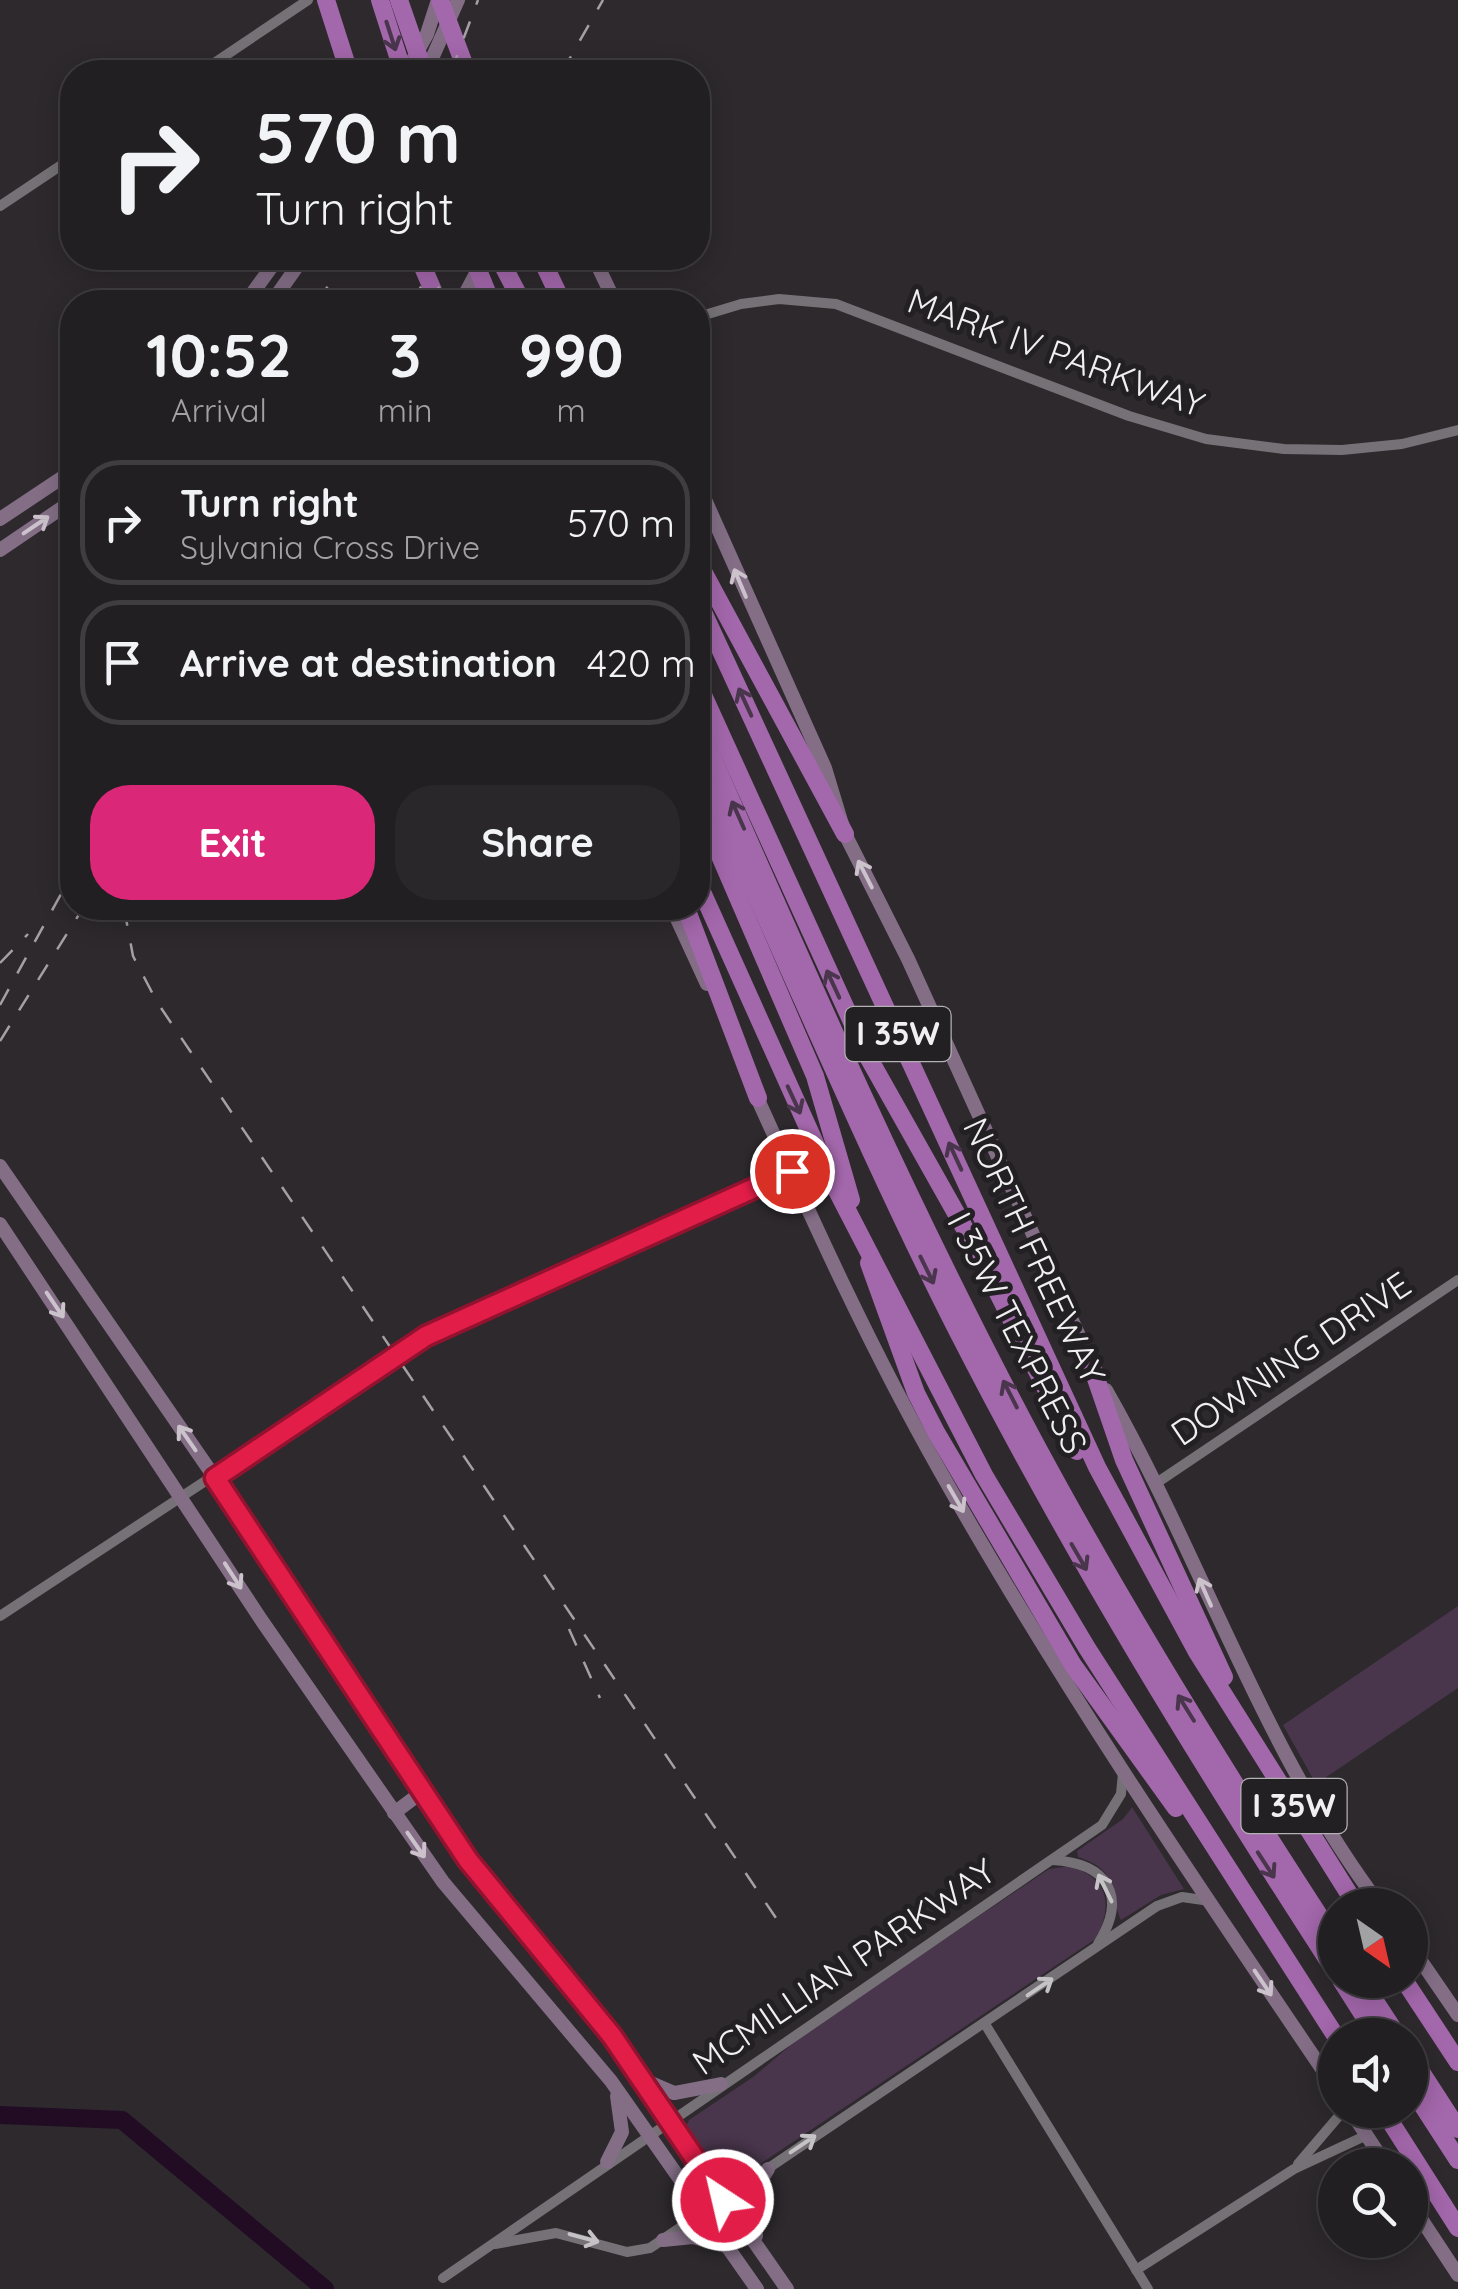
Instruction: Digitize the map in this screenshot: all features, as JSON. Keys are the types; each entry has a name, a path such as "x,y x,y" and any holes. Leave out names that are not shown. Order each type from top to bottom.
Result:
{"highway":[{"path":"326,0 345,60"},
{"path":"380,0 401,60"},
{"path":"400,0 421,60"},
{"path":"439,0 462,60"},
{"path":"710,584 844,834"},
{"name":"NORTH FREEWAY","path":"710,627 1097,1467 1231,1707 1345,1888"},
{"path":"710,710 867,1055 974,1245 1078,1454 1097,1467"},
{"name":"I 35W TEXPRESS","path":"710,752 922,1220 1035,1444 1171,1682 1318,1913"},
{"name":"I 35W TEXPRESS","path":"710,794 922,1260 1008,1427 1183,1735 1318,1945"},
{"path":"710,832 815,1076 878,1296 910,1377 988,1523 1073,1665 1113,1716 1248,1916 1260,1918"},
{"name":"I 35W","path":"710,910 824,1166 984,1475 1058,1602 1324,2018"},
{"path":"691,920 758,1098"},
{"path":"1091,1364 1124,1460 1226,1683 1231,1707"},
{"path":"1416,1998 1458,2062"},
{"path":"1428,2083 1458,2129"},
{"path":"1428,2114 1458,2160"},
{"path":"1394,2128 1458,2228"}],"main road":[{"path":"412,60 427,34 439,0"},
{"path":"430,60 458,0"},
{"path":"0,520 60,479"},
{"path":"0,550 60,509"},
{"path":"710,511 824,768 844,834"},
{"name":"NORTH FREEWAY","path":"844,834 908,959 1091,1364 1155,1484 1228,1644 1316,1805 1369,1888"},
{"path":"677,920 862,1326 938,1468 1123,1772 1318,2063"},
{"path":"0,1166 215,1478 468,1860 551,1959 788,2289"},
{"path":"0,1224 394,1813 478,1926 612,2081 757,2289"},
{"path":"394,1813 422,1792"},
{"path":"1428,1971 1458,2015"},
{"path":"638,2076 674,2093 721,2084"},
{"path":"607,2162 622,2132 612,2081"},
{"path":"1361,2128 1375,2148"},
{"path":"758,2246 751,2220 752,2195 768,2169"},
{"path":"1428,2229 1458,2275"},
{"path":"663,2240 692,2238 728,2247"}],"street":[{"path":"219,60 308,0"},
{"path":"0,206 60,166"},
{"name":"MARK IV PARKWAY","path":"710,313 779,299 836,304 1129,416 1206,439 1284,449 1342,450 1402,444 1458,430"},
{"path":"0,1616 426,1336 792,1171"},
{"name":"DOWNING DRIVE","path":"1155,1484 1458,1280"},
{"name":"MCMILLIAN PARKWAY","path":"443,2278 668,2119 1102,1825 1121,1794 1123,1772"},
{"path":"1051,1860 1082,1863 1106,1883 1113,1913 1095,1949"},
{"path":"489,2246 556,2233 642,2252 1168,1900 1193,1897 1210,1901"},
{"path":"985,2024 1148,2289"},
{"path":"1294,2169 1331,2128"},
{"path":"1136,2270 1294,2169 1367,2135"}],"shaded area":[{"path":"1458,1606 1458,1688 1316,1784 1283,1725"},
{"path":"1132,1807 1184,1889 1161,1895 1121,1920 1107,1875 1078,1857 1077,1851 1123,1819"},
{"path":"1071,1866 1094,1879 1104,1895 1105,1914 1097,1938 726,2187 685,2128 689,2120 753,2077 805,2033 1049,1869"}],"waterway":[{"path":"0,2115 122,2120 325,2289"}],"railway":[{"path":"456,60 478,0"},
{"path":"569,60 603,0"},
{"path":"325,290 338,270"},
{"path":"419,290 431,270"},
{"path":"437,290 449,270"},
{"path":"0,1005 60,896"},
{"path":"0,1041 76,920"},
{"path":"126,920 133,956 157,1002 780,1924"},
{"path":"0,963 28,934"},
{"path":"569,1629 600,1698"}],"route":[{"path":"723,2200 612,2036 468,1860 215,1478 426,1336 792,1171"}]}
